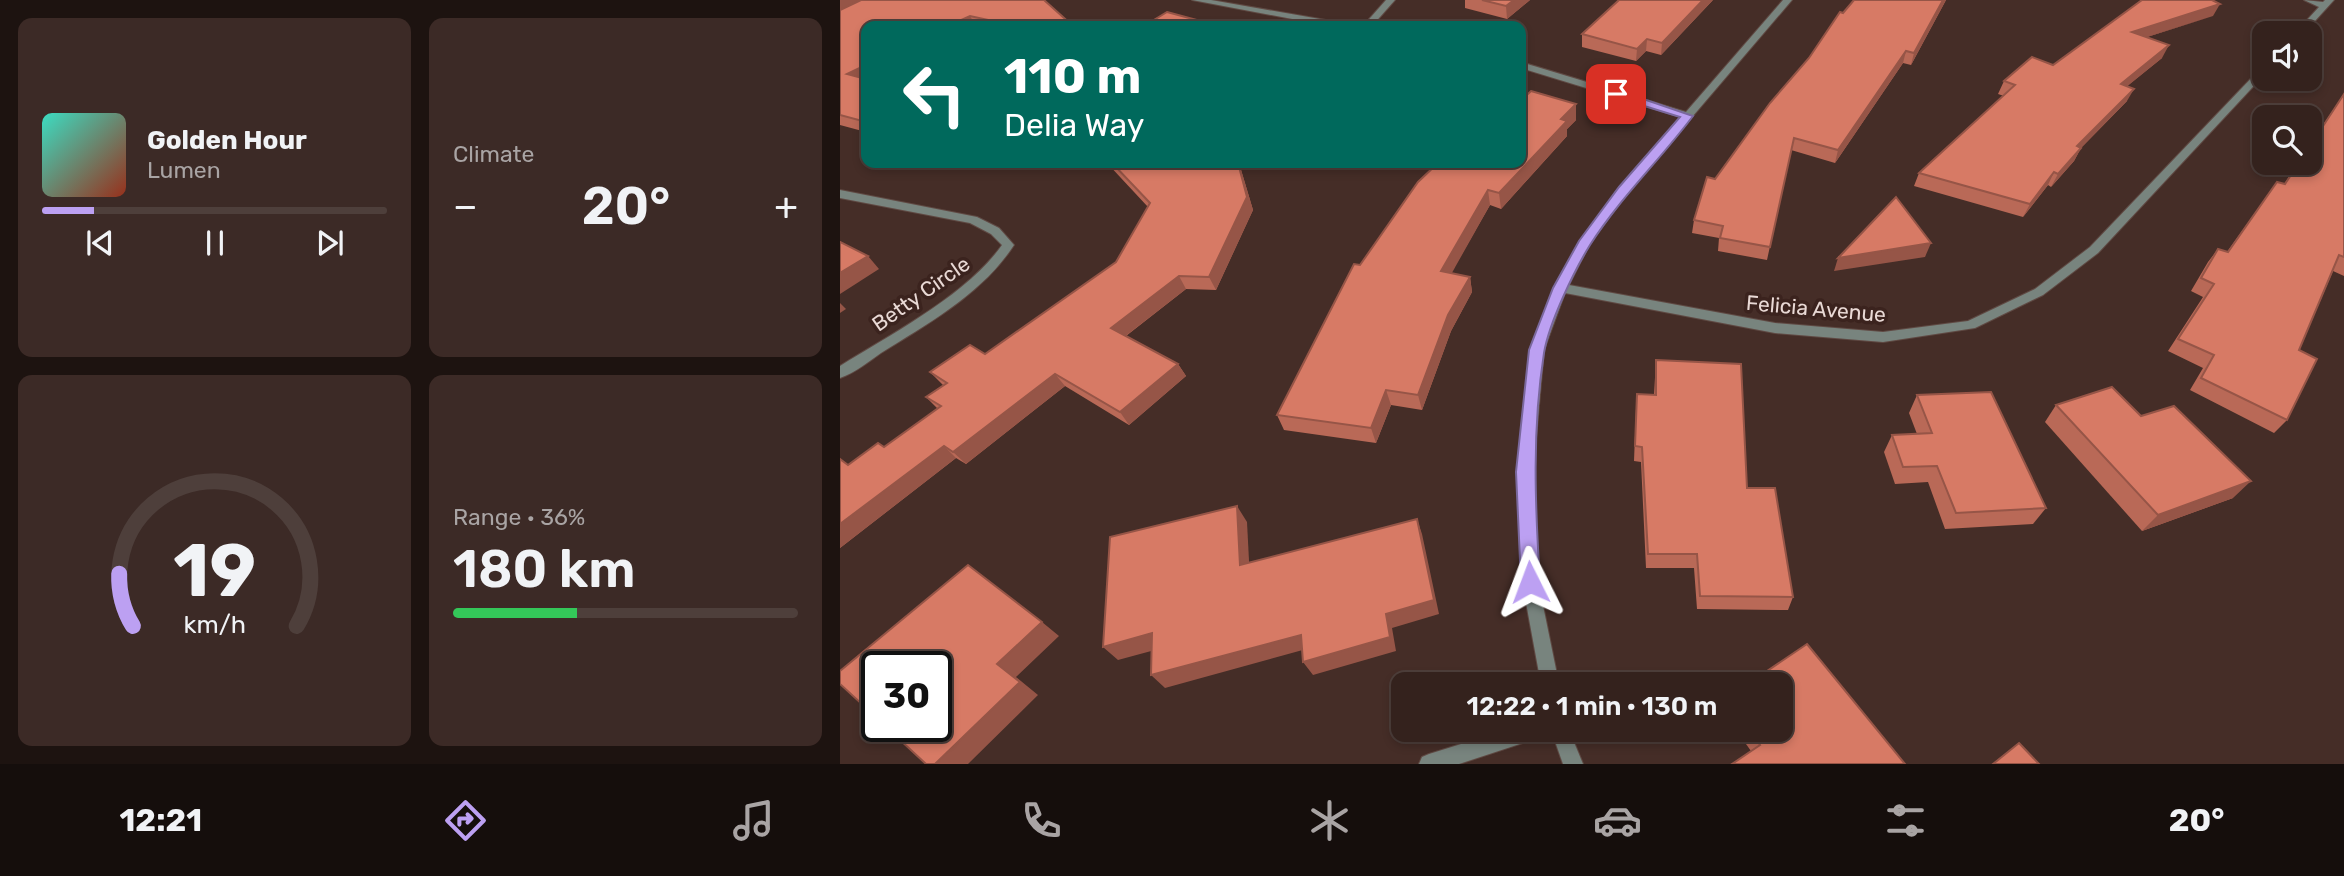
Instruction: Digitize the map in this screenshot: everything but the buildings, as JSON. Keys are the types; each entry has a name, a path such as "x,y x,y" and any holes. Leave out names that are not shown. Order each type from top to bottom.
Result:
{"street":[{"path":"1196,0 1315,21"},
{"path":"1372,21 1391,0"},
{"path":"1548,672 1530,582 1525,472 1537,350 1561,288 1584,244 1687,116 1788,0"},
{"path":"2308,0 2327,3"},
{"path":"2310,21 2327,3"},
{"path":"1526,67 1687,116"},
{"name":"Felicia Avenue","path":"1561,288 1775,328 1883,337 1970,325 2039,292 2094,250 2252,82"},
{"name":"Betty Circle","path":"840,194 973,220 995,231 1008,245 1003,257 975,283 840,373"},
{"path":"1429,764 1498,742"},
{"path":"1565,742 1573,764"}],"route":[{"path":"1530,582 1525,472 1537,350 1561,288 1584,244 1624,190 1687,116 1616,94"}]}
